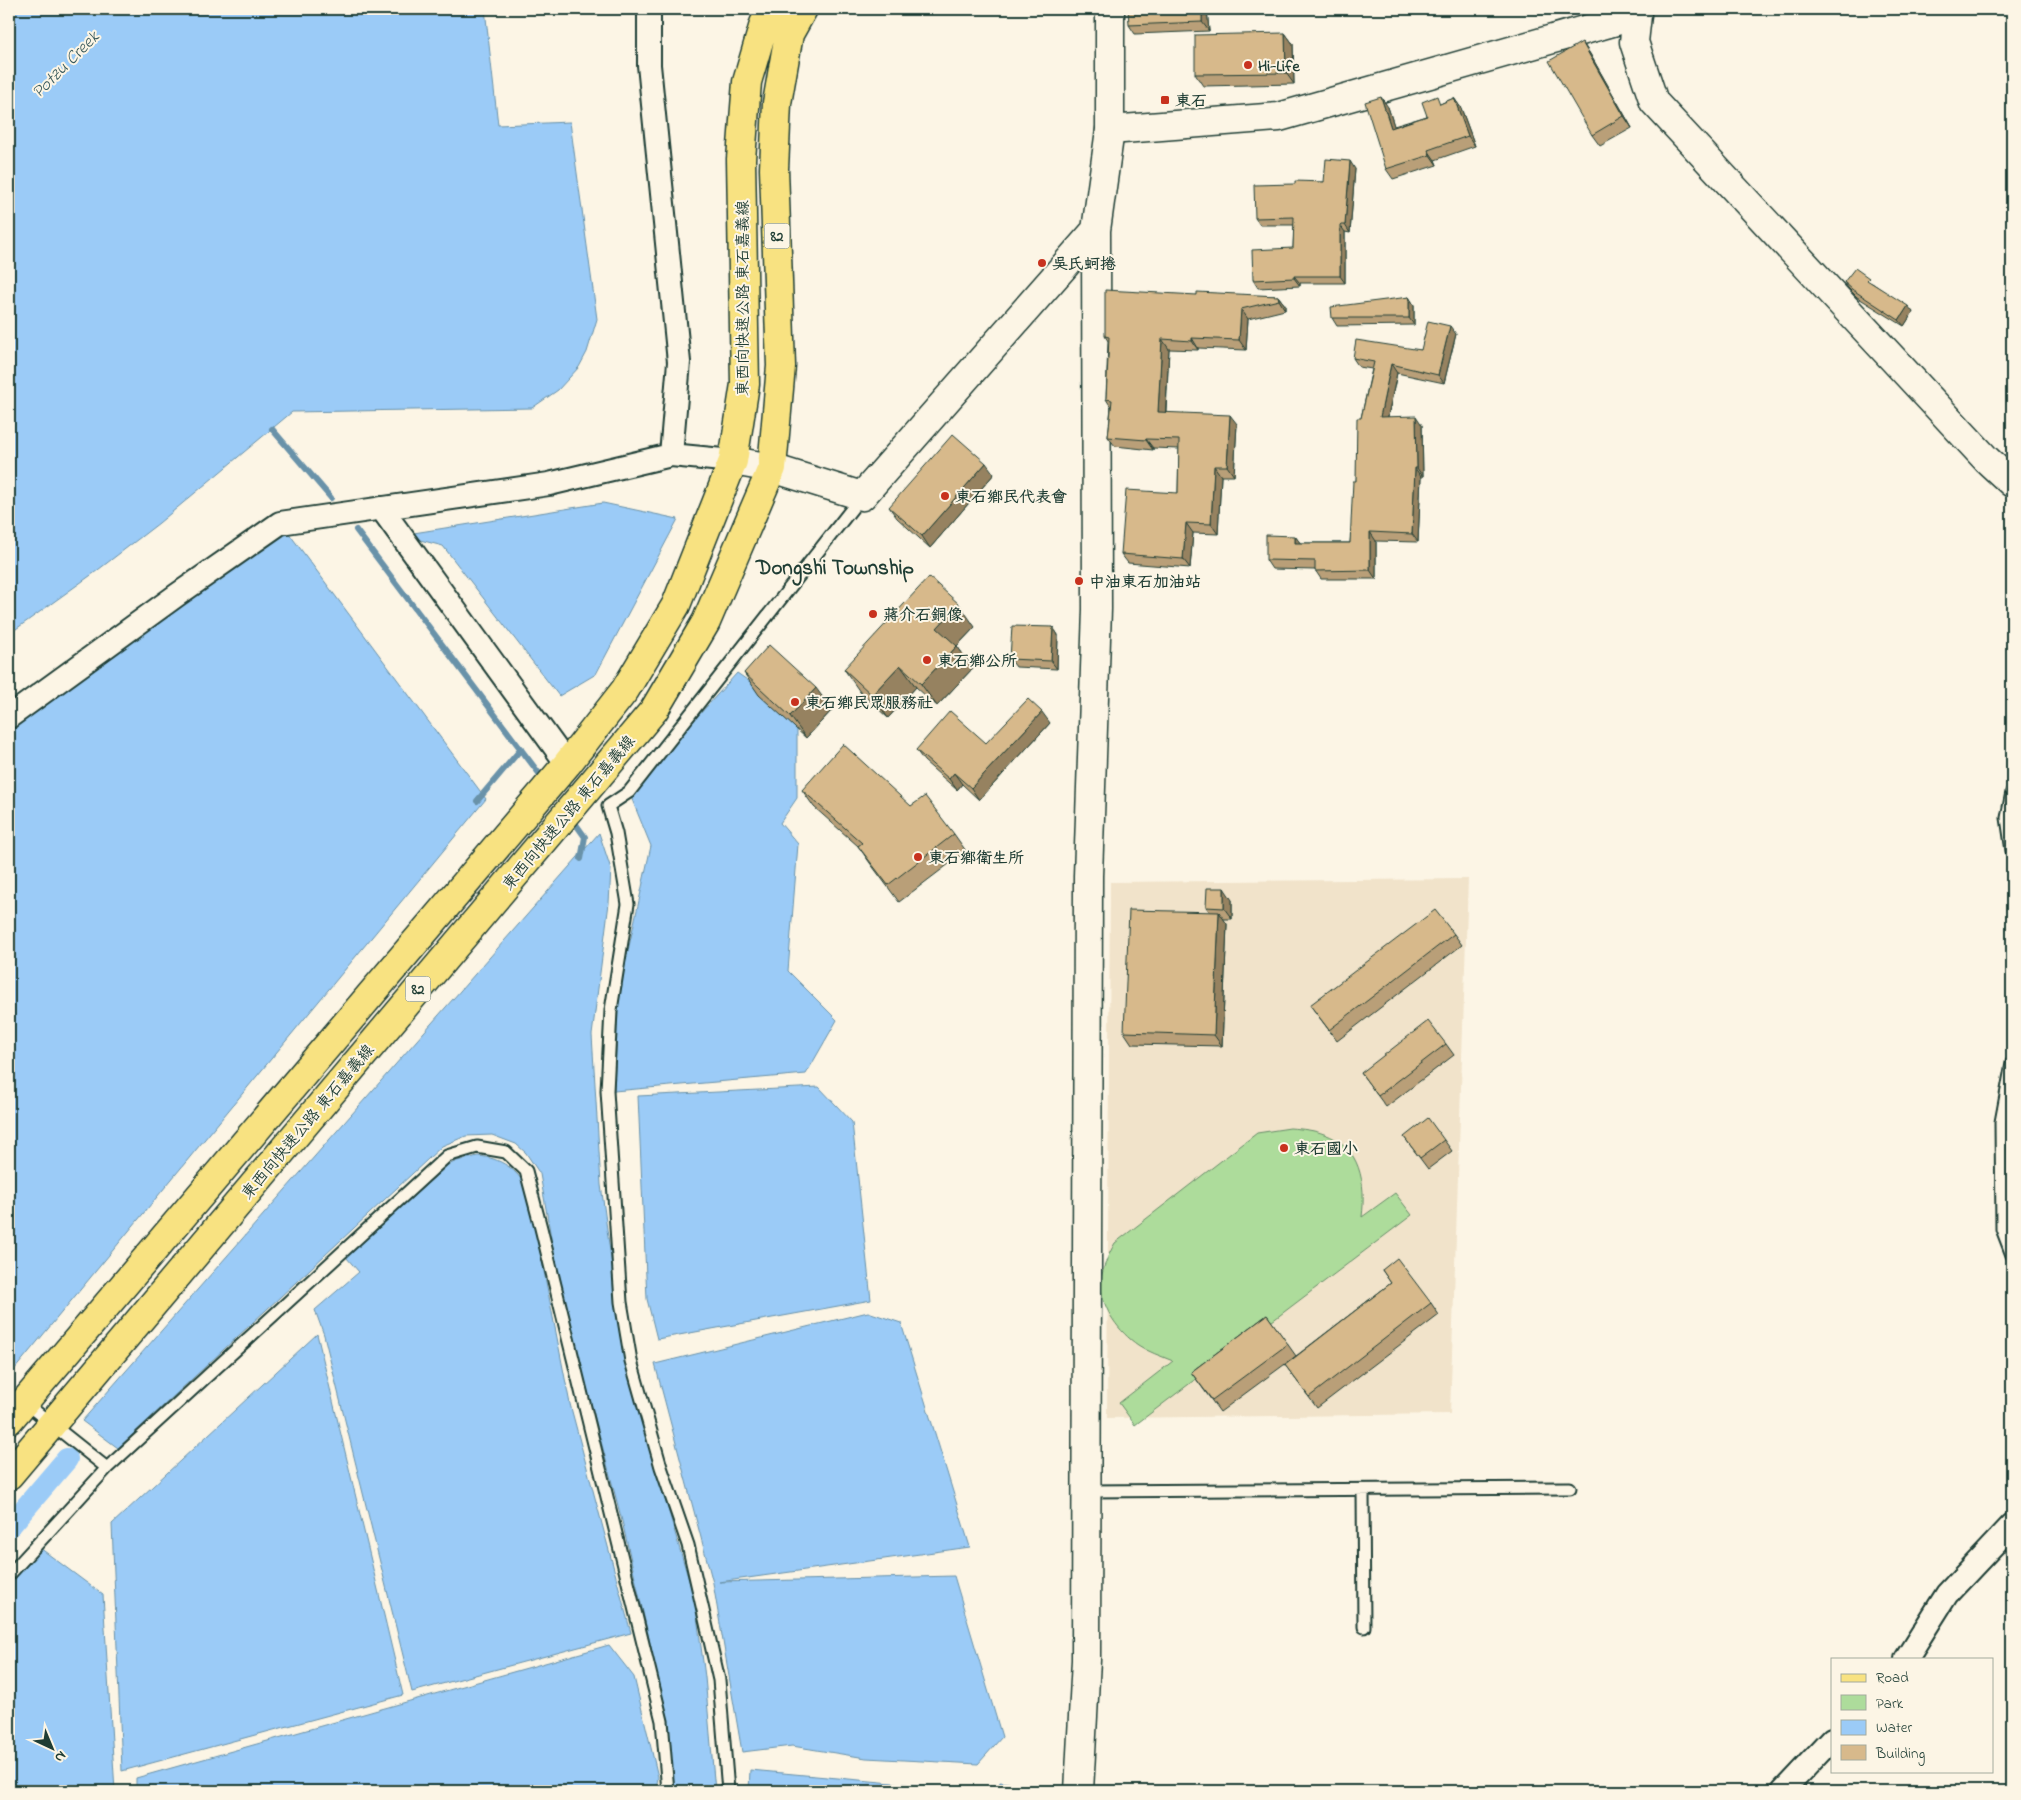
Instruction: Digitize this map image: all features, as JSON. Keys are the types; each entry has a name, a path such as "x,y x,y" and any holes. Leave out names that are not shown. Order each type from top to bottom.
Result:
{"main road":[{"name":"東西向快速公路 東石嘉義線","path":"16,1411 567,764 625,690 676,606 733,460 745,384 741,159 747,82 764,24 771,9"},
{"name":"東西向快速公路 東石嘉義線","path":"9,1475 654,710 706,622 772,468 781,366 774,169 777,103 789,34 802,9"},
{"path":"1079,1791 1086,1660 1088,876 1097,609 1096,230 1110,130 1110,9"},
{"path":"1110,130 1279,117 1636,12 1634,42 1654,102 1980,452 2012,482"},
{"path":"733,460 772,468 862,496 1096,230"}],"street":[{"path":"649,9 649,64 679,362 671,455"},
{"path":"9,716 280,523 550,484 671,455 733,460"},
{"path":"381,508 567,764"},
{"path":"1907,1658 1947,1594 2012,1525"},
{"path":"1783,1791 1831,1739"}],"lane":[{"path":"728,1791 719,1680 688,1546 661,1467 631,1361 621,1302 607,1091 611,1010 628,904 616,833 608,806 629,792 862,496"},
{"path":"2012,792 2007,818 2012,851"},
{"path":"2012,1064 2001,1122 2002,1230 2012,1255"},
{"path":"9,1575 107,1468 447,1156 477,1147 506,1152 526,1171 542,1228 662,1721 668,1791"},
{"path":"16,1411 51,1424 107,1468"},
{"path":"1087,1492 1570,1488"},
{"path":"1363,1490 1364,1627"}],"shaded area":[{"name":"東石國小","path":"1468,879 1450,1414 1107,1418 1110,882"}],"green space":[{"path":"1290,1128 1320,1133 1346,1147 1353,1157 1361,1179 1363,1192 1362,1217 1395,1193 1412,1215 1135,1425 1119,1403 1173,1361 1138,1345 1124,1334 1113,1320 1102,1296 1101,1287 1105,1264 1112,1248 1115,1243 1257,1133"}],"water":[{"name":"Potzu Creek","path":"9,9 485,9 498,125 570,122 597,319 587,352 579,367 558,390 532,408 292,412 159,523 94,573 9,634"},
{"path":"603,503 678,519 596,674 559,696 443,546 401,535"},
{"path":"282,524 486,799 9,1376 9,726"},
{"path":"737,673 797,714 797,798 780,823 798,844 788,971 837,1020 806,1074 614,1091 619,992 651,846 629,792"},
{"path":"599,833 611,869 609,903 592,1035 601,1185 625,1362 695,1601 705,1677 715,1791 672,1791 668,1727 622,1521 558,1278 540,1174 526,1153 516,1144 492,1135 466,1136 442,1146 118,1448 82,1421"},
{"path":"819,1087 852,1122 871,1300 657,1339 647,1299 638,1096"},
{"path":"478,1156 494,1159 508,1166 519,1176 528,1190 570,1404 631,1633 412,1692 324,1335 315,1310 359,1272 346,1257 448,1165"},
{"path":"868,1312 901,1323 970,1547 719,1582 954,1576 1002,1737 978,1764 866,1758 792,1746 742,1752 713,1583 655,1364"},
{"path":"317,1334 403,1695 122,1771 112,1524"},
{"path":"40,1548 103,1595 115,1791 9,1791 9,1584"},
{"path":"609,1645 634,1677 658,1777 656,1791 136,1791 136,1778"},
{"path":"750,1770 969,1790 971,1791 749,1791"},
{"path":"1000,1782 1021,1785 1024,1791 998,1791"}],"building":[{"path":"1128,9 1202,9 1202,22 1129,25"},
{"name":"Hi-Life","path":"1285,33 1286,73 1195,74 1195,35"},
{"path":"1582,42 1624,116 1592,135 1549,61"},
{"path":"1437,96 1440,104 1454,98 1468,136 1428,150 1430,155 1386,169 1365,102 1381,97 1391,128 1427,116 1422,102"},
{"path":"1326,159 1350,161 1345,225 1340,225 1340,276 1294,276 1294,278 1253,280 1252,250 1293,248 1294,217 1255,218 1254,185 1295,184 1295,181 1324,182"},
{"path":"1855,268 1869,278 1867,280 1908,306 1899,320 1844,282"},
{"path":"1105,290 1197,295 1197,292 1278,296 1279,300 1241,309 1239,340 1192,338 1192,341 1162,339 1158,412 1230,415 1227,466 1214,466 1211,524 1186,523 1183,559 1121,554 1126,490 1178,493 1179,440 1108,437 1112,400 1106,399 1109,337 1105,336"},
{"path":"1409,297 1409,318 1332,318 1331,307"},
{"path":"1428,321 1450,326 1438,375 1391,364 1380,417 1416,416 1417,468 1415,468 1412,534 1370,532 1370,570 1315,571 1315,561 1266,560 1266,535 1295,536 1295,543 1350,543 1353,481 1356,481 1357,418 1361,418 1374,362 1353,358 1356,340 1421,350"},
{"name":"東石鄉民代表會","path":"953,434 986,463 922,536 889,507"},
{"path":"929,577 959,604 937,628 957,646 921,684 900,665 872,695 844,669"},
{"path":"1012,626 1053,627 1051,661 1010,659"},
{"path":"769,645 816,688 790,716 744,673"},
{"path":"1028,699 1042,712 971,788 954,773 949,779 916,750 950,711 986,743"},
{"path":"843,744 911,806 925,796 954,834 888,885 858,846 862,843 802,790"},
{"path":"1207,888 1224,888 1224,908 1206,907"},
{"path":"1129,910 1219,912 1214,1035 1124,1032"},
{"path":"1435,910 1454,934 1329,1030 1310,1005"},
{"path":"1428,1021 1446,1044 1378,1096 1361,1073"},
{"path":"1428,1118 1444,1140 1420,1158 1404,1137"},
{"path":"1397,1258 1431,1303 1309,1397 1285,1365 1391,1283 1382,1270"},
{"path":"1267,1315 1288,1344 1212,1400 1191,1372"}],"waterway":[{"path":"272,429 331,498"},
{"path":"356,530 541,776"},
{"path":"477,801 521,749"},
{"path":"575,823 585,837 581,859"},
{"path":"9,1527 67,1459"}],"place":[{"name":"Hi-Life","path":"1248,65"},
{"name":"東石","path":"1165,100"},
{"name":"吳氏蚵捲","path":"1042,263"},
{"name":"東石鄉民代表會","path":"945,496"},
{"name":"中油東石加油站","path":"1079,581"},
{"name":"蔣介石銅像","path":"873,614"},
{"name":"東石鄉公所","path":"927,660"},
{"name":"東石鄉民眾服務社","path":"795,702"},
{"name":"東石鄉衛生所","path":"918,857"},
{"name":"東石國小","path":"1284,1148"}],"district":[{"name":"Dongshi Township","path":"835,567"}]}
